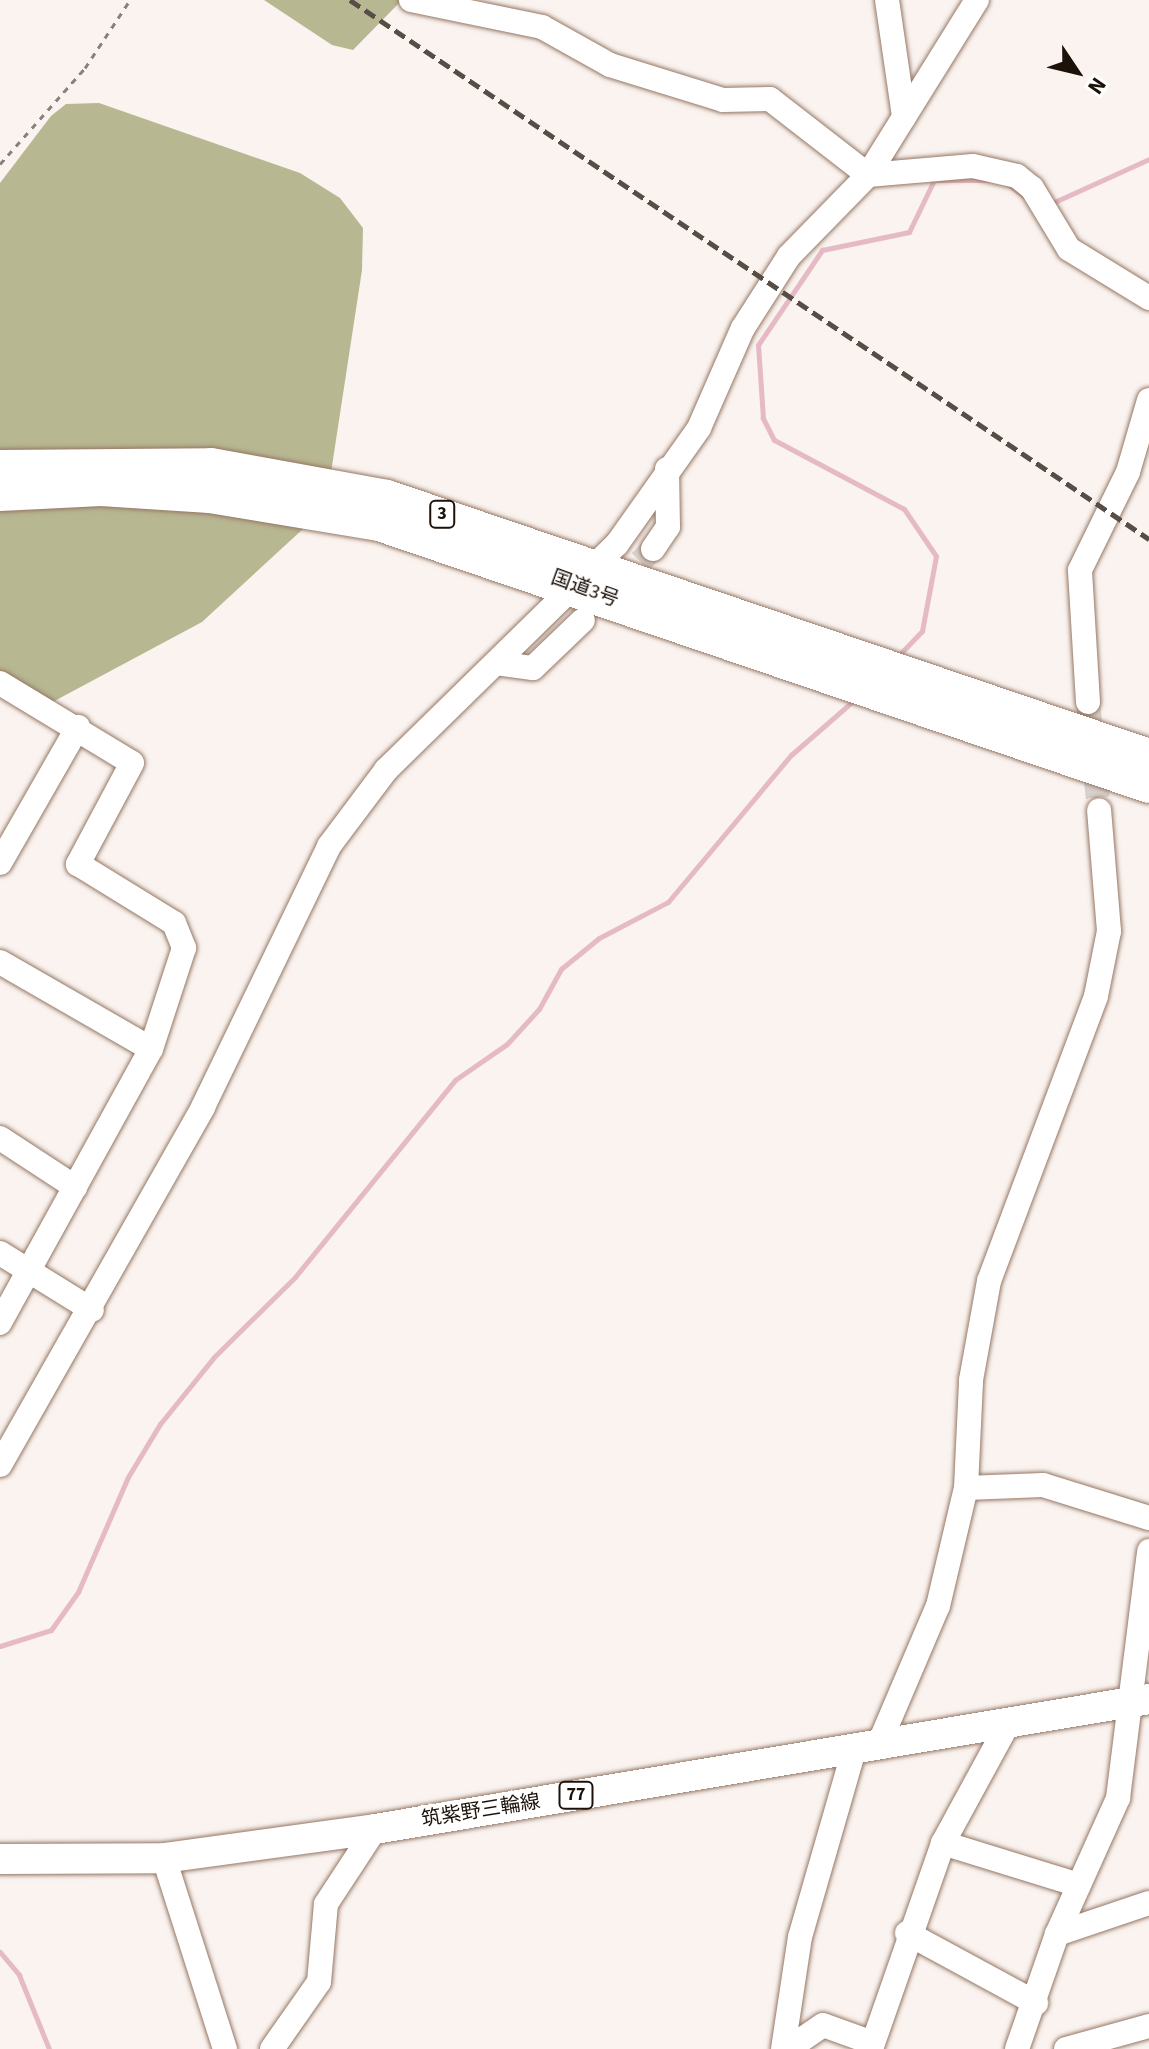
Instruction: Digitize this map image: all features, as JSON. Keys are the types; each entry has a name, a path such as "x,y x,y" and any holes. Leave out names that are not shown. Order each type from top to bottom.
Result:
{"highway":[{"name":"国道3号","path":"0,467 104,460 296,476 387,497 587,575 903,682 1149,786"},
{"name":"国道3号","path":"0,494 101,489 283,503 587,575"},
{"name":"国道3号","path":"903,682 1149,756"}],"main road":[{"name":"筑紫野三輪線","path":"0,1859 164,1858 375,1829 1140,1700"}],"street":[{"path":"411,0 542,27 610,65 723,100 770,99 868,175 973,166 1017,176 1032,188 1069,249 1149,298"},
{"path":"887,0 904,117"},
{"path":"0,1465 92,1310 203,1107 329,846 386,770 587,575 699,428 743,328 789,256 868,175 977,0"},
{"path":"1088,702 1080,570 1128,472 1149,400"},
{"path":"653,549 668,527 667,469"},
{"path":"496,663 533,668 583,620"},
{"path":"0,683 78,727 132,763 78,864 174,923 184,948 151,1049 0,1323"},
{"path":"0,863 78,727"},
{"path":"786,2049 800,1937 866,1747 938,1606 966,1488 971,1380 989,1281 1096,996 1109,931 1099,810"},
{"path":"0,962 151,1049"},
{"path":"0,1138 75,1187"},
{"path":"0,1253 92,1310"},
{"path":"966,1488 1043,1485 1149,1518"},
{"path":"1017,2049 1036,2003 1057,1934 1118,1798 1140,1700 1149,1551"},
{"path":"786,2049 823,2025 872,2046 907,1933 943,1843 1009,1722"},
{"path":"272,2049 319,1982 326,1904 375,1829"},
{"path":"943,1843 1079,1885"},
{"path":"164,1858 225,2049"},
{"path":"1057,1934 1149,1903"},
{"path":"907,1933 1036,2003"},
{"path":"1066,2049 1149,2026"}],"path":[{"path":"0,164 85,68 130,0"}],"green space":[{"path":"264,0 402,0 353,50 332,45"},
{"path":"99,103 300,173 340,198 363,228 362,270 330,479 316,517 202,622 32,713 0,694 0,183 51,116 66,104"}],"waterway":[{"path":"1050,204 1149,159"},
{"path":"898,656 922,631 936,556 904,509 774,440 763,418 758,345 822,250 909,232 934,180 989,180"},
{"path":"1006,183 1032,202"},
{"path":"0,1646 51,1630 78,1592 128,1477 160,1424 214,1357 295,1277 455,1080 507,1044 539,1009 561,969 599,938 668,902 791,755 854,700"},
{"path":"0,1952 19,1975 49,2049"}],"tunnel":[{"path":"615,587 653,549"},
{"path":"1088,702 1099,810"}],"railway":[{"path":"350,0 1149,539"}]}
